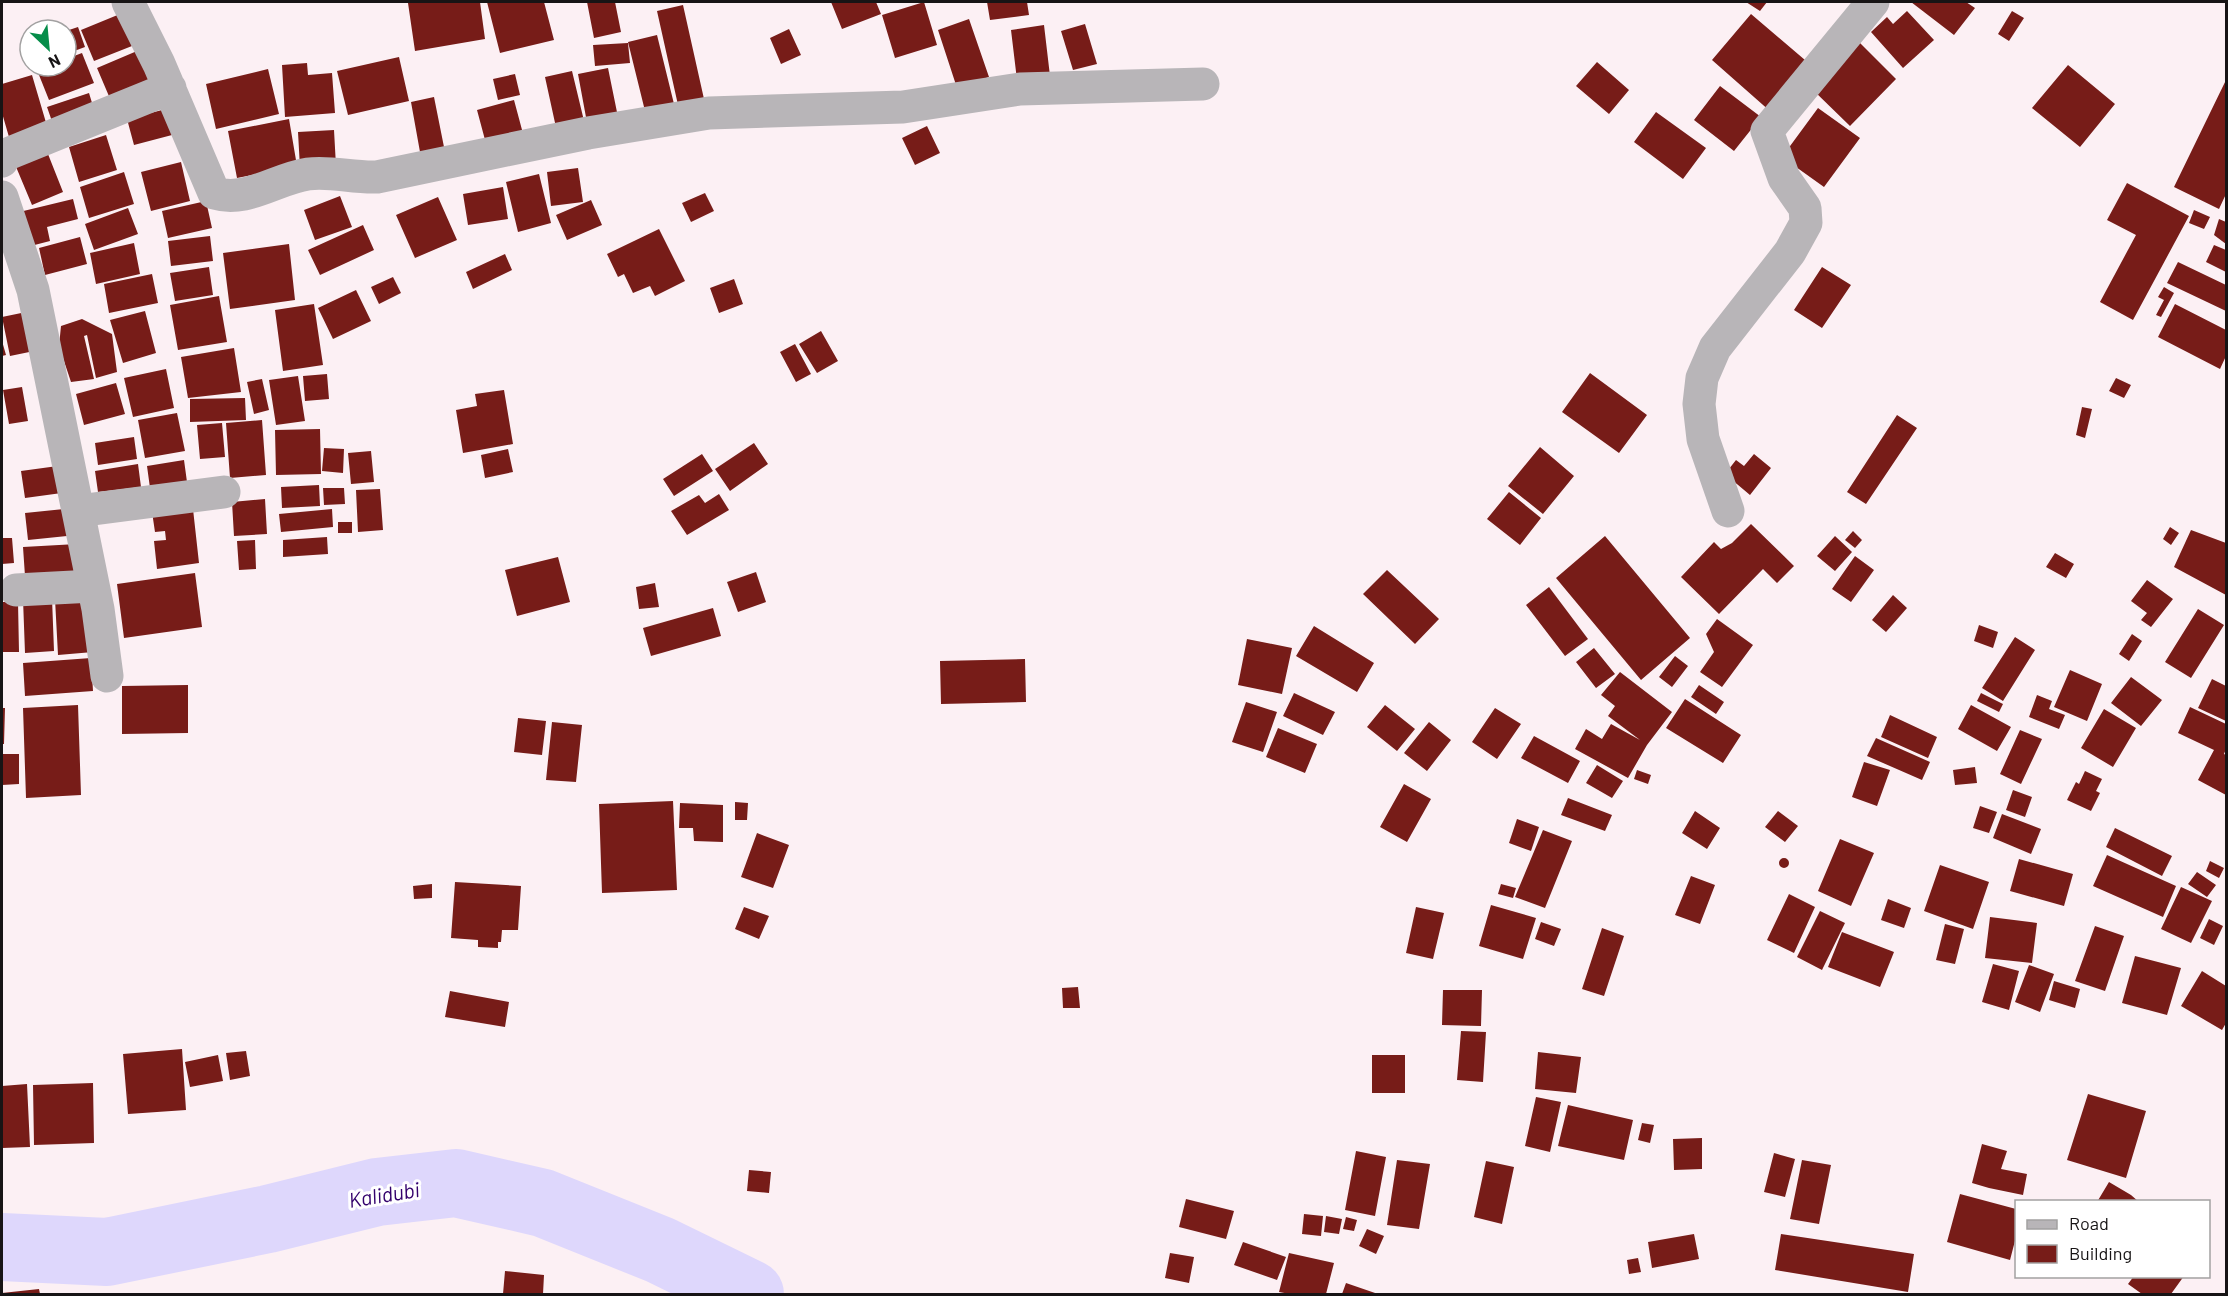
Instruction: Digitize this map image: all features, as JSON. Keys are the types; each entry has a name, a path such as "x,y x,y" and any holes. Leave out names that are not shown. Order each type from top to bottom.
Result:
{"street":[{"path":"128,2 170,88 214,193 224,196 239,196 305,175 327,173 355,178 377,177 588,133 709,113 903,107 1020,89 1203,84"},
{"path":"1728,511 1703,439 1700,404 1702,378 1715,348 1790,252 1806,223 1805,208 1784,178 1767,131 1873,2"},
{"path":"2,160 5,155 170,88"},
{"path":"2,198 33,290 93,586 107,676"},
{"path":"78,511 224,492"},
{"path":"16,590 93,586"}],"building":[{"path":"480,2 485,39 415,51 408,3"},
{"path":"487,2 544,2 554,40 500,53"},
{"path":"587,2 615,2 621,32 594,38"},
{"path":"831,2 876,2 881,14 842,29"},
{"path":"924,2 937,45 895,58 882,15"},
{"path":"987,2 1027,2 1029,15 990,20"},
{"path":"1746,2 1767,2 1760,11"},
{"path":"1911,2 1966,2 1975,8 1954,35"},
{"path":"683,5 704,99 678,105 657,11"},
{"path":"1907,11 1934,40 1903,68 1871,32 1887,17 1893,24"},
{"path":"2012,11 2024,18 2009,41 1998,34"},
{"path":"120,14 132,46 94,61 81,30"},
{"path":"1751,14 1812,66 1771,112 1712,60"},
{"path":"969,19 989,77 957,88 938,30"},
{"path":"1085,24 1097,64 1073,70 1061,31"},
{"path":"1044,25 1050,76 1017,80 1011,30"},
{"path":"78,27 85,47 78,50"},
{"path":"789,29 801,55 781,64 770,38"},
{"path":"657,35 675,108 646,115 628,42"},
{"path":"1859,42 1896,79 1850,126 1812,89"},
{"path":"628,43 630,63 595,66 593,45"},
{"path":"137,51 154,91 114,108 97,68"},
{"path":"82,53 94,83 49,100 40,78 78,78 78,54"},
{"path":"399,57 409,101 348,115 337,71"},
{"path":"1597,62 1629,90 1609,114 1576,86"},
{"path":"307,63 308,75 332,73 335,113 285,117 282,65"},
{"path":"2068,65 2115,104 2080,147 2032,108"},
{"path":"608,68 619,122 588,128 578,74"},
{"path":"268,69 279,114 216,129 206,84"},
{"path":"572,71 585,125 557,132 545,77"},
{"path":"515,74 520,95 498,100 493,79"},
{"path":"22,78 33,78 47,126 9,137 2,113 2,84"},
{"path":"2226,80 2226,194 2219,209 2174,187"},
{"path":"1720,86 1761,117 1734,151 1694,120"},
{"path":"89,93 96,116 55,130 47,107"},
{"path":"434,97 444,147 420,152 411,102"},
{"path":"514,100 525,141 488,151 477,110"},
{"path":"1818,108 1860,138 1824,187 1782,157"},
{"path":"166,109 172,135 134,145 127,119"},
{"path":"1656,112 1706,148 1683,179 1634,142"},
{"path":"289,119 297,166 237,178 228,131"},
{"path":"927,126 940,153 915,165 902,138"},
{"path":"334,130 336,166 300,168 298,132"},
{"path":"106,135 117,170 79,182 69,147"},
{"path":"46,149 63,192 32,205 14,162"},
{"path":"181,162 190,201 151,211 141,172"},
{"path":"578,168 583,202 551,206 547,172"},
{"path":"124,172 134,204 89,218 80,187"},
{"path":"539,174 551,223 518,232 506,182"},
{"path":"2127,183 2189,216 2133,320 2100,302 2136,235 2107,220"},
{"path":"503,187 508,219 468,225 463,194"},
{"path":"705,193 714,211 691,222 682,203"},
{"path":"340,196 352,227 315,240 304,210"},
{"path":"438,197 457,240 415,258 396,215"},
{"path":"73,199 78,219 47,227 50,241 19,249 11,214"},
{"path":"591,200 602,225 567,240 556,215"},
{"path":"206,201 212,228 168,238 162,211"},
{"path":"128,208 138,234 94,250 85,224"},
{"path":"2194,210 2210,217 2204,229 2189,223"},
{"path":"2219,219 2226,222 2226,244 2214,235"},
{"path":"363,225 374,250 320,275 308,250"},
{"path":"659,229 685,281 655,296 650,286 633,293 624,274 618,277 607,254"},
{"path":"210,236 213,261 171,266 168,241"},
{"path":"80,237 87,264 45,275 39,248"},
{"path":"134,243 140,274 96,284 90,253"},
{"path":"289,244 295,300 230,309 223,253"},
{"path":"2214,245 2226,250 2226,272 2206,262"},
{"path":"505,254 512,270 473,289 466,272"},
{"path":"2178,262 2226,285 2226,311 2167,283"},
{"path":"209,267 213,295 175,301 170,273"},
{"path":"1822,267 1851,285 1822,328 1794,310"},
{"path":"152,274 158,303 109,313 104,284"},
{"path":"393,277 401,293 379,304 371,287"},
{"path":"734,279 743,304 719,313 710,288"},
{"path":"2164,287 2174,293 2161,317 2156,315 2164,300 2158,297"},
{"path":"356,290 371,321 333,339 318,308"},
{"path":"219,296 227,342 178,350 170,305"},
{"path":"314,304 323,365 283,371 275,310"},
{"path":"2175,304 2226,330 2226,356 2220,369 2158,337"},
{"path":"31,311 39,350 10,356 2,317"},
{"path":"145,311 156,353 123,363 110,320"},
{"path":"82,319 112,334 117,372 96,378 87,335 84,336 94,379 71,382 59,346 61,326"},
{"path":"821,331 838,361 817,373 799,344"},
{"path":"2,341 6,355 2,356"},
{"path":"795,344 811,374 796,382 780,352"},
{"path":"234,348 241,392 188,398 181,357"},
{"path":"166,369 174,408 133,417 124,378"},
{"path":"1590,373 1647,415 1619,453 1562,412"},
{"path":"327,374 329,399 305,401 303,376"},
{"path":"298,376 305,421 276,425 269,380"},
{"path":"2116,378 2131,385 2124,398 2109,391"},
{"path":"262,379 269,410 254,414 247,382"},
{"path":"116,383 125,414 84,425 76,394"},
{"path":"22,387 28,421 9,424 3,390"},
{"path":"504,390 513,444 463,453 456,410 477,406 475,394"},
{"path":"245,398 246,420 190,422 190,399"},
{"path":"2082,407 2092,409 2085,438 2076,435"},
{"path":"177,413 185,451 145,458 138,420"},
{"path":"1897,415 1917,428 1866,504 1847,492"},
{"path":"262,420 266,475 230,478 226,423"},
{"path":"222,423 225,457 200,459 197,425"},
{"path":"320,429 321,474 276,475 275,430"},
{"path":"134,437 137,459 98,465 95,443"},
{"path":"754,443 768,464 730,491 715,469"},
{"path":"1540,447 1574,476 1543,514 1508,486"},
{"path":"324,448 344,449 343,473 322,471"},
{"path":"508,449 513,472 485,478 481,455"},
{"path":"371,451 374,482 351,484 348,453"},
{"path":"702,454 713,471 674,496 663,479"},
{"path":"1754,454 1771,468 1750,495 1725,474 1736,460 1744,466"},
{"path":"184,460 187,482 150,488 147,466"},
{"path":"138,464 141,487 98,492 95,471"},
{"path":"65,465 69,492 25,498 21,471"},
{"path":"319,485 320,506 282,508 281,487"},
{"path":"323,488 344,488 345,504 324,505"},
{"path":"380,489 383,530 358,532 356,490"},
{"path":"1509,492 1541,518 1520,545 1487,519"},
{"path":"719,494 729,510 687,535 671,511 699,495 705,503"},
{"path":"265,499 267,534 234,536 232,502"},
{"path":"192,500 199,563 157,569 154,541 166,540 165,531 155,532 151,505"},
{"path":"64,509 67,536 28,540 25,513"},
{"path":"332,509 333,527 281,532 279,514"},
{"path":"338,522 352,522 352,533 338,533"},
{"path":"1751,524 1794,566 1777,583 1763,569 1719,614 1681,577 1714,542 1721,549 1732,543"},
{"path":"2170,527 2179,533 2171,545 2163,539"},
{"path":"2191,530 2226,543 2226,595 2174,567"},
{"path":"1853,531 1862,540 1855,548 1845,540"},
{"path":"1605,536 1690,638 1641,680 1556,578"},
{"path":"1835,536 1852,552 1835,571 1817,556"},
{"path":"327,537 328,554 283,557 283,540"},
{"path":"2,538 12,538 14,563 2,564"},
{"path":"255,540 256,569 239,570 237,541"},
{"path":"77,544 79,573 25,576 23,547"},
{"path":"2055,553 2074,564 2066,578 2046,567"},
{"path":"1855,556 1874,570 1851,602 1832,589"},
{"path":"558,557 570,602 517,616 505,570"},
{"path":"1387,570 1439,619 1415,644 1363,594"},
{"path":"756,572 766,602 738,612 727,582"},
{"path":"195,573 202,627 124,638 117,584"},
{"path":"2147,580 2173,599 2151,627 2141,620 2147,613 2131,601"},
{"path":"655,583 659,607 639,609 636,587"},
{"path":"1549,587 1588,639 1565,656 1526,605"},
{"path":"1893,595 1907,608 1886,632 1872,620"},
{"path":"90,597 93,652 58,655 55,599"},
{"path":"52,598 54,651 25,653 23,599"},
{"path":"2,602 18,602 19,652 2,652"},
{"path":"713,608 721,636 651,656 643,628"},
{"path":"2198,609 2224,625 2191,678 2165,662"},
{"path":"1717,619 1753,645 1722,687 1700,672 1714,652 1706,634"},
{"path":"1979,625 1998,632 1993,648 1974,641"},
{"path":"1314,626 1374,663 1357,692 1296,656"},
{"path":"2132,634 2142,641 2129,661 2119,654"},
{"path":"2015,637 2035,650 2003,701 1982,688"},
{"path":"1247,639 1292,648 1282,694 1238,685"},
{"path":"1594,648 1615,674 1596,688 1576,662"},
{"path":"1675,656 1688,666 1672,687 1659,677"},
{"path":"91,658 93,691 25,696 23,663"},
{"path":"1025,659 1026,702 941,704 940,661"},
{"path":"2070,670 2102,684 2087,721 2054,707"},
{"path":"1620,672 1672,712 1647,745 1628,778 1575,749 1586,729 1602,739 1611,724 1640,740 1608,716 1615,706 1601,695"},
{"path":"2131,677 2162,700 2141,726 2111,703"},
{"path":"2212,679 2226,686 2226,721 2198,708"},
{"path":"188,685 188,733 122,734 122,686"},
{"path":"1699,685 1724,702 1716,714 1691,697"},
{"path":"1294,693 1335,712 1323,735 1283,716"},
{"path":"1981,693 2003,704 1999,712 1977,701"},
{"path":"2037,695 2052,701 2049,709 2065,715 2059,729 2029,717"},
{"path":"1685,699 1741,735 1723,763 1666,728"},
{"path":"1246,702 1277,712 1263,752 1232,742"},
{"path":"78,705 81,795 26,798 23,708"},
{"path":"1385,705 1415,729 1397,751 1367,727"},
{"path":"1971,705 2011,727 1997,751 1958,729"},
{"path":"2190,707 2226,724 2224,754 2226,755 2226,795 2198,780 2214,750 2178,733"},
{"path":"2,708 5,708 4,744 2,744"},
{"path":"1495,708 1521,724 1497,759 1472,742"},
{"path":"2104,709 2136,728 2113,767 2081,748"},
{"path":"1890,715 1937,737 1928,758 1881,737"},
{"path":"518,718 546,721 542,755 514,752"},
{"path":"552,722 582,725 576,782 546,780"},
{"path":"1429,722 1451,740 1427,771 1404,753"},
{"path":"1278,728 1317,744 1305,773 1266,757"},
{"path":"2020,730 2042,739 2021,784 2000,774"},
{"path":"1534,736 1580,761 1568,783 1521,758"},
{"path":"1876,738 1930,762 1922,780 1867,756"},
{"path":"2,754 19,754 19,784 2,785"},
{"path":"1864,762 1890,770 1877,806 1852,797"},
{"path":"1597,765 1623,781 1612,798 1586,783"},
{"path":"1975,767 1977,783 1955,785 1953,770"},
{"path":"1637,770 1651,775 1648,784 1634,779"},
{"path":"2085,771 2102,779 2096,791 2100,793 2091,811 2067,800 2076,782 2079,784"},
{"path":"1404,784 1431,799 1407,842 1380,827"},
{"path":"2013,790 2032,797 2025,817 2006,810"},
{"path":"1568,798 1612,815 1605,831 1561,815"},
{"path":"673,801 677,890 602,893 599,804"},
{"path":"735,802 748,803 747,820 735,820"},
{"path":"680,803 723,805 723,842 694,841 693,828 679,828"},
{"path":"1980,806 1997,812 1989,833 1973,828"},
{"path":"1695,811 1720,828 1707,849 1682,833"},
{"path":"1778,811 1798,826 1785,842 1765,827"},
{"path":"2002,814 2041,829 2031,854 1993,838"},
{"path":"1517,819 1539,827 1531,851 1509,843"},
{"path":"2115,828 2172,856 2162,876 2106,847"},
{"path":"1543,830 1572,841 1545,908 1515,897"},
{"path":"757,833 789,845 773,888 741,877"},
{"path":"1840,839 1874,853 1851,906 1818,891"},
{"path":"2107,855 2176,886 2163,917 2093,886"},
{"path":"1784,858 1788,859 1788,867 1784,868 1780,867 1779,863 1780,859"},
{"path":"2019,859 2073,874 2064,906 2010,891"},
{"path":"2210,861 2224,868 2219,878 2206,871"},
{"path":"1940,865 1989,882 1973,929 1924,911"},
{"path":"2197,872 2216,885 2207,897 2188,884"},
{"path":"1691,876 1715,885 1700,924 1675,915"},
{"path":"455,882 521,886 518,930 502,930 498,948 478,947 478,940 451,938"},
{"path":"432,884 432,898 414,899 413,886"},
{"path":"1501,884 1516,888 1513,898 1498,894"},
{"path":"2181,887 2212,901 2191,943 2161,929"},
{"path":"1789,894 1815,907 1794,953 1767,940"},
{"path":"1888,899 1911,908 1904,928 1881,920"},
{"path":"1491,905 1536,918 1523,959 1479,946"},
{"path":"744,907 769,916 759,939 735,929"},
{"path":"1416,907 1444,913 1433,959 1406,953"},
{"path":"1820,911 1845,923 1822,970 1797,957"},
{"path":"1990,917 2037,923 2032,963 1985,958"},
{"path":"2209,919 2223,926 2214,945 2200,938"},
{"path":"1541,922 1561,929 1554,946 1535,939"},
{"path":"1945,924 1964,929 1955,964 1936,960"},
{"path":"2095,926 2124,936 2105,991 2075,981"},
{"path":"1602,928 1624,936 1604,996 1582,989"},
{"path":"1842,932 1894,952 1880,987 1828,967"},
{"path":"2135,956 2181,968 2167,1015 2122,1003"},
{"path":"1993,964 2019,971 2009,1010 1982,1002"},
{"path":"2029,965 2054,974 2040,1012 2015,1002"},
{"path":"2202,971 2226,986 2226,1023 2222,1030 2181,1006"},
{"path":"2054,981 2080,989 2075,1008 2049,1000"},
{"path":"1078,987 1080,1008 1063,1008 1062,988"},
{"path":"1443,990 1482,990 1481,1026 1442,1025"},
{"path":"450,991 509,1002 505,1027 445,1017"},
{"path":"1461,1031 1486,1032 1483,1082 1457,1080"},
{"path":"182,1049 186,1110 128,1114 123,1054"},
{"path":"246,1051 250,1076 230,1080 226,1053"},
{"path":"1538,1052 1581,1057 1576,1093 1535,1089"},
{"path":"218,1055 223,1081 190,1087 185,1062"},
{"path":"1372,1055 1405,1055 1405,1093 1372,1093"},
{"path":"93,1083 94,1143 34,1145 33,1085"},
{"path":"27,1084 30,1147 2,1148 2,1086"},
{"path":"2088,1094 2146,1111 2126,1178 2067,1160"},
{"path":"1536,1097 1561,1102 1550,1152 1525,1146"},
{"path":"1568,1105 1633,1120 1624,1160 1558,1146"},
{"path":"1642,1123 1654,1125 1650,1143 1638,1140"},
{"path":"1702,1138 1702,1169 1674,1170 1673,1139"},
{"path":"1982,1144 2007,1151 2001,1169 2027,1174 2023,1195 1972,1183"},
{"path":"1356,1151 1386,1157 1375,1216 1345,1210"},
{"path":"1774,1153 1795,1159 1785,1197 1764,1192"},
{"path":"1397,1160 1430,1164 1419,1229 1387,1225"},
{"path":"1802,1160 1831,1165 1819,1224 1790,1219"},
{"path":"1486,1161 1514,1167 1502,1224 1474,1217"},
{"path":"749,1170 771,1172 769,1193 747,1191"},
{"path":"2109,1182 2137,1200 2098,1200"},
{"path":"1960,1194 2015,1209 2015,1241 2010,1260 1947,1242"},
{"path":"1186,1199 1234,1211 1226,1239 1179,1227"},
{"path":"1304,1214 1323,1216 1321,1236 1302,1234"},
{"path":"1326,1216 1342,1219 1339,1234 1324,1232"},
{"path":"1346,1217 1357,1220 1354,1231 1343,1229"},
{"path":"1367,1229 1384,1236 1376,1254 1359,1246"},
{"path":"1694,1234 1699,1259 1652,1268 1648,1242"},
{"path":"1781,1234 1914,1254 1908,1292 1775,1270"},
{"path":"1243,1242 1286,1257 1277,1280 1234,1265"},
{"path":"1170,1253 1194,1257 1189,1283 1165,1278"},
{"path":"1289,1253 1334,1263 1326,1294 1279,1292"},
{"path":"1638,1258 1641,1272 1629,1274 1627,1260"},
{"path":"505,1271 544,1275 543,1294 503,1294"},
{"path":"2132,1278 2183,1278 2171,1294 2142,1294 2128,1284"},
{"path":"1346,1283 1378,1294 1342,1294"},
{"path":"39,1289 40,1294 2,1294 2,1293"}],"waterway":[{"name":"Kalidubi","path":"2,1247 107,1252 268,1219 377,1192 456,1183 543,1203 660,1250 750,1294"}]}
